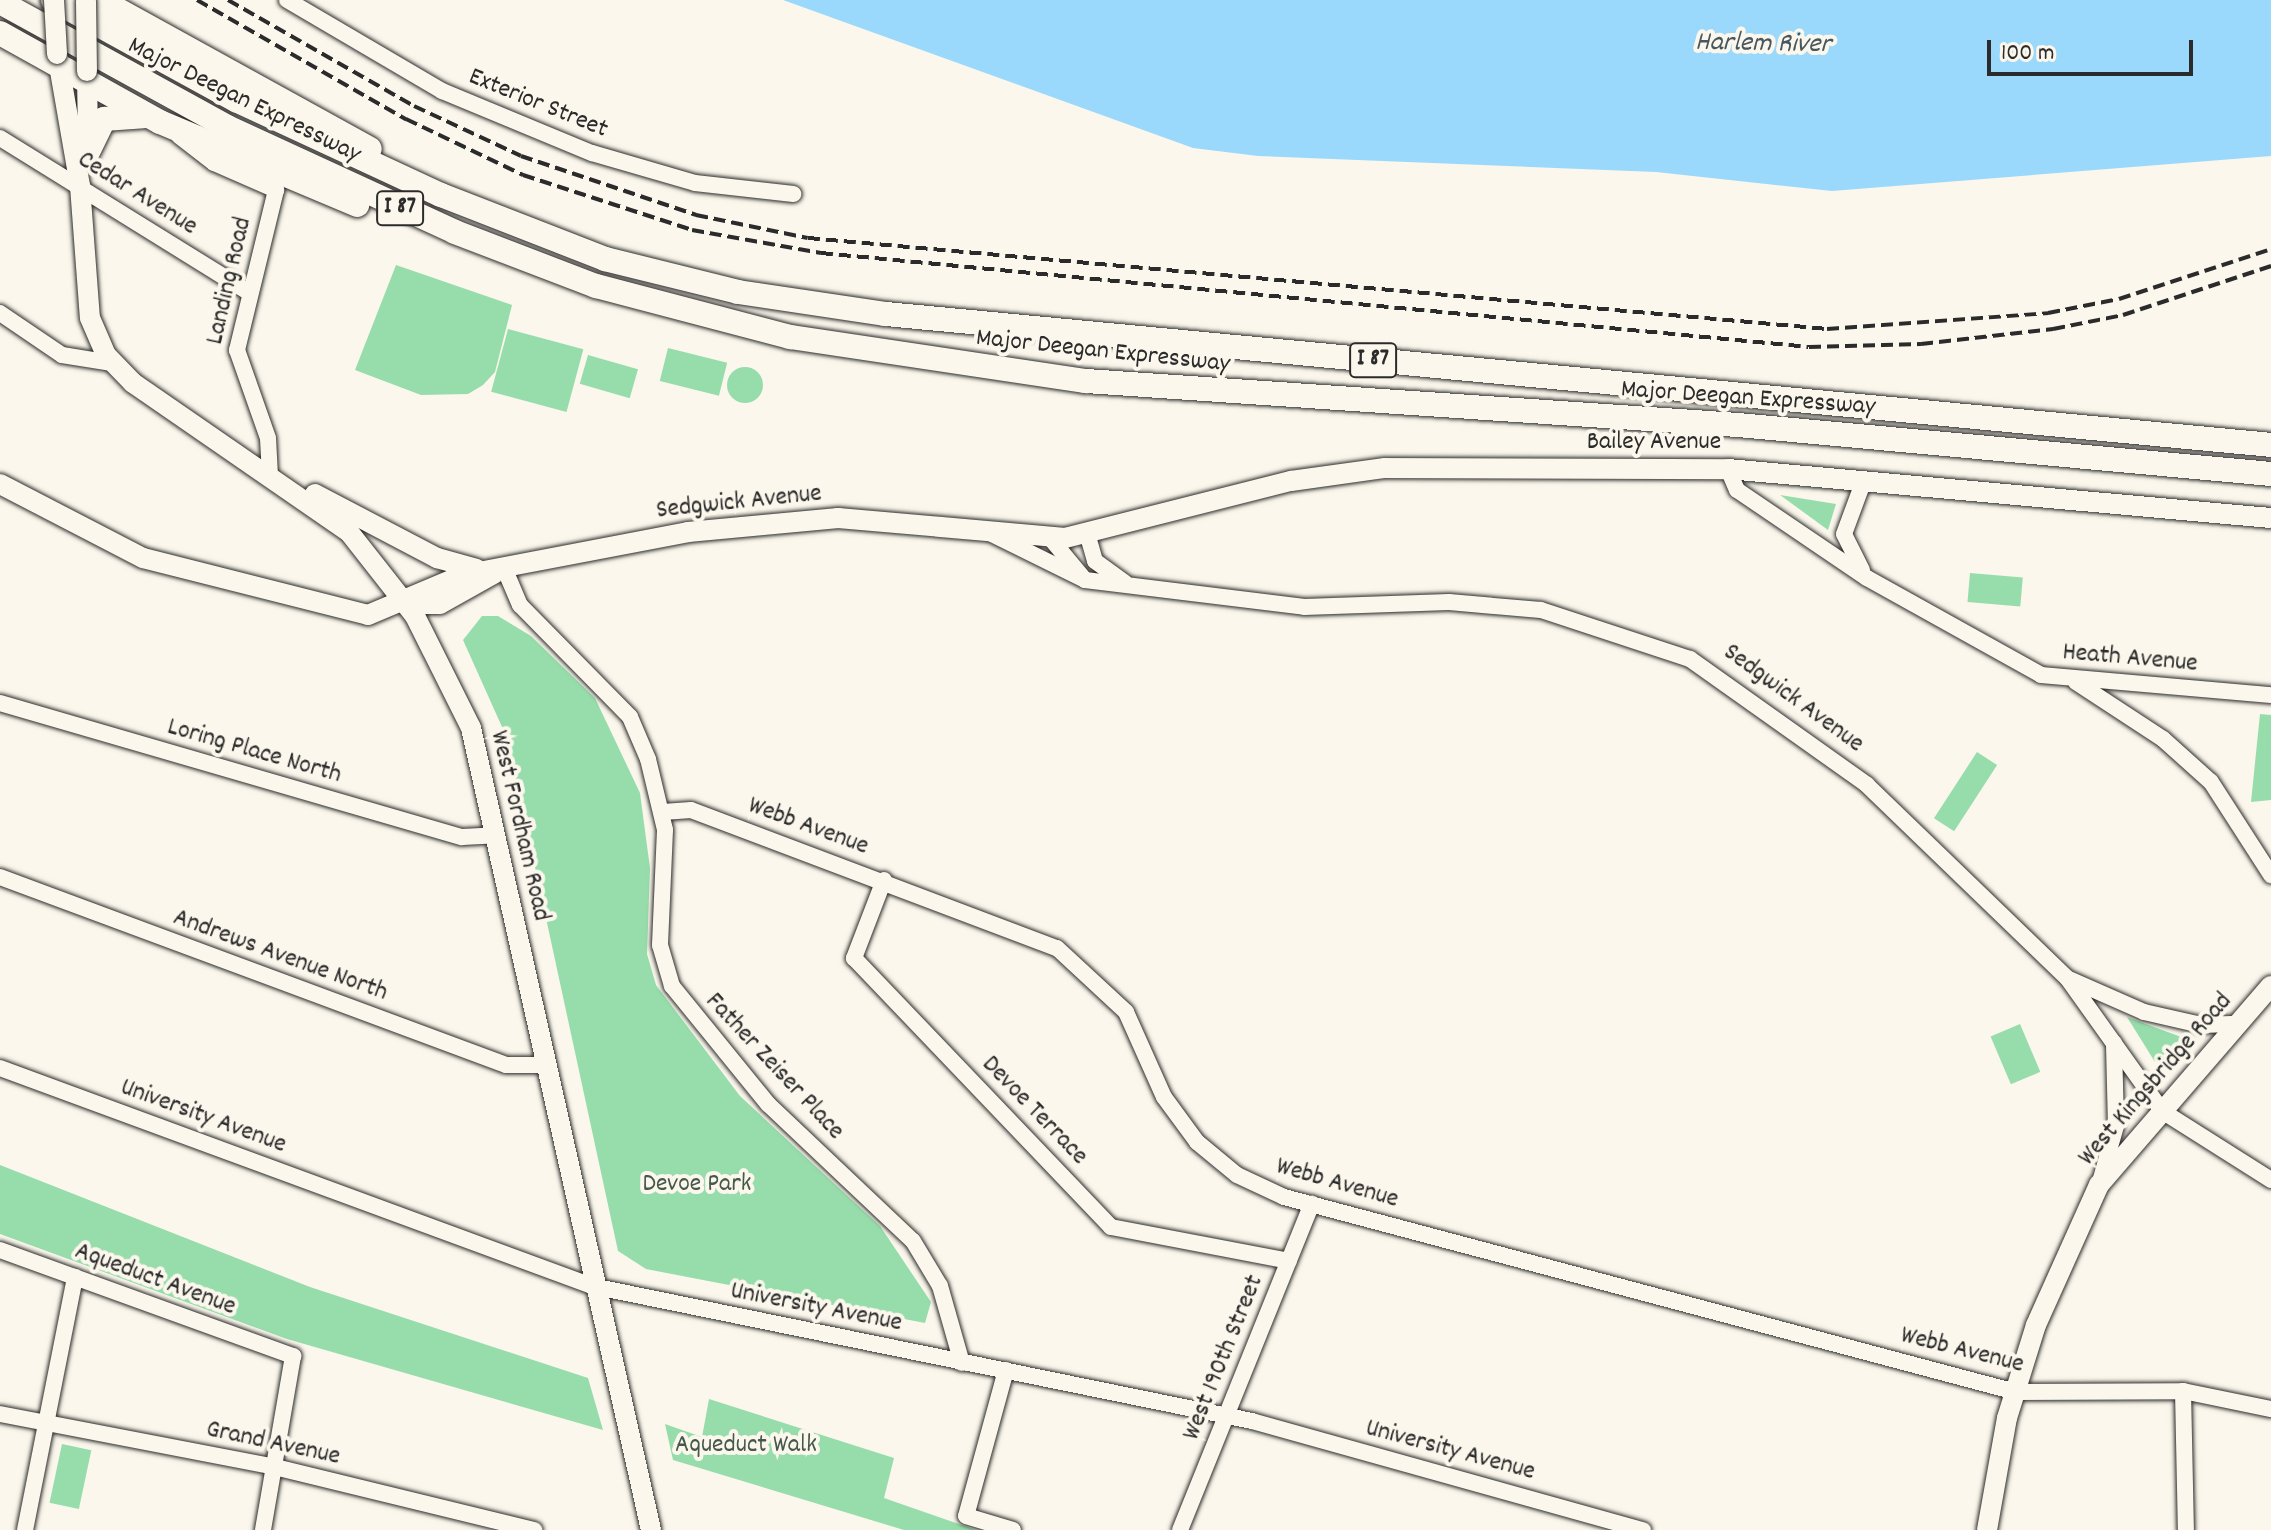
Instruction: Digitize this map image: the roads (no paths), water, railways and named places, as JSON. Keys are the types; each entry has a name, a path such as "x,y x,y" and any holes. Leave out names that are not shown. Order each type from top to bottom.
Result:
{"highway":[{"name":"Major Deegan Expressway","path":"54,0 247,106 487,215 655,273 837,309 2271,445"},
{"path":"91,0 487,215"},
{"name":"Major Deegan Expressway","path":"0,2 227,127 501,252 716,320 999,372 1775,428 2271,474"},
{"path":"0,33 58,60 160,122 350,203 501,252"},
{"path":"88,152 108,116 160,122"}],"main road":[{"name":"West Fordham Road","path":"54,0 58,60 80,186 90,318 112,363 339,522 407,604 471,728 592,1286 651,1530"},
{"name":"West Fordham Road","path":"80,186 88,152 91,0"},
{"name":"Bailey Avenue","path":"1047,539 1087,533 1291,481 1385,468 1728,469 2271,518"},
{"path":"274,475 443,561 500,572"},
{"name":"Sedgwick Avenue","path":"0,484 93,535 194,576 360,614 407,604 440,604 500,572 688,532 838,518 1047,539"},
{"name":"West Kingsbridge Road","path":"1987,1530 2016,1392 2036,1325 2099,1185 2271,986"}],"street":[{"name":"Exterior Street","path":"287,0 442,91 563,141 695,183 793,194"},
{"name":"Landing Road","path":"160,122 208,160 276,190 248,292 237,362 268,438 274,475"},
{"name":"Cedar Avenue","path":"0,138 248,292"},
{"path":"0,313 66,357 112,363"},
{"name":"Heath Avenue","path":"1728,469 1737,490 1867,578 1994,654 2076,682 2271,695"},
{"path":"1826,550 1844,544 1864,480"},
{"name":"Sedgwick Avenue","path":"1087,533 1095,561 1127,583"},
{"name":"Sedgwick Avenue","path":"992,534 1085,580 1304,607 1495,604 1645,639 1731,682 1867,785 2068,979 2162,1111 2271,1180"},
{"path":"1047,539 1085,580"},
{"name":"Heath Avenue","path":"1844,544 1867,578"},
{"path":"500,572 520,605 630,717 663,812"},
{"path":"2076,682 2163,739 2211,782 2271,875"},
{"name":"Loring Place North","path":"0,703 462,837 496,835"},
{"name":"Webb Avenue","path":"663,812 691,810 1034,936 1079,962 1126,1012 1164,1097 1197,1142 1260,1187 1312,1204 2016,1392 2183,1391 2271,1409"},
{"name":"Father Zeiser Place","path":"663,812 668,858 660,945 672,986 768,1104 913,1241 946,1300 962,1363"},
{"name":"Andrews Avenue North","path":"0,877 506,1065 546,1065"},
{"name":"Devoe Terrace","path":"884,880 854,958 1111,1227 1289,1261"},
{"path":"2068,979 2144,1012 2201,1025 2239,1024"},
{"path":"2099,1185 2116,1126 2114,1043"},
{"name":"University Avenue","path":"0,1068 592,1286 1227,1416 1643,1530"},
{"name":"West 190th Street","path":"1180,1530 1312,1204"},
{"name":"Aqueduct Avenue","path":"0,1250 293,1356 275,1467"},
{"path":"25,1530 75,1277"},
{"path":"1006,1370 966,1516 1013,1530"},
{"path":"2183,1391 2186,1530"},
{"name":"Grand Avenue","path":"0,1414 275,1467 534,1530"},
{"path":"263,1530 275,1467"}],"water":[{"name":"Harlem River","path":"783,0 2271,0 2271,156 1832,191 1656,172 1258,156 1193,148"}],"railway":[{"path":"197,0 406,119 523,175 692,230 821,253 1809,347 1921,344 2053,329 2123,315 2271,266"},
{"path":"228,0 414,106 521,156 696,215 808,238 1827,329 2048,313 2119,299 2271,249"}],"park label":[{"name":"Devoe Park","path":"697,1185"},
{"name":"Aqueduct Walk","path":"746,1446"}]}
